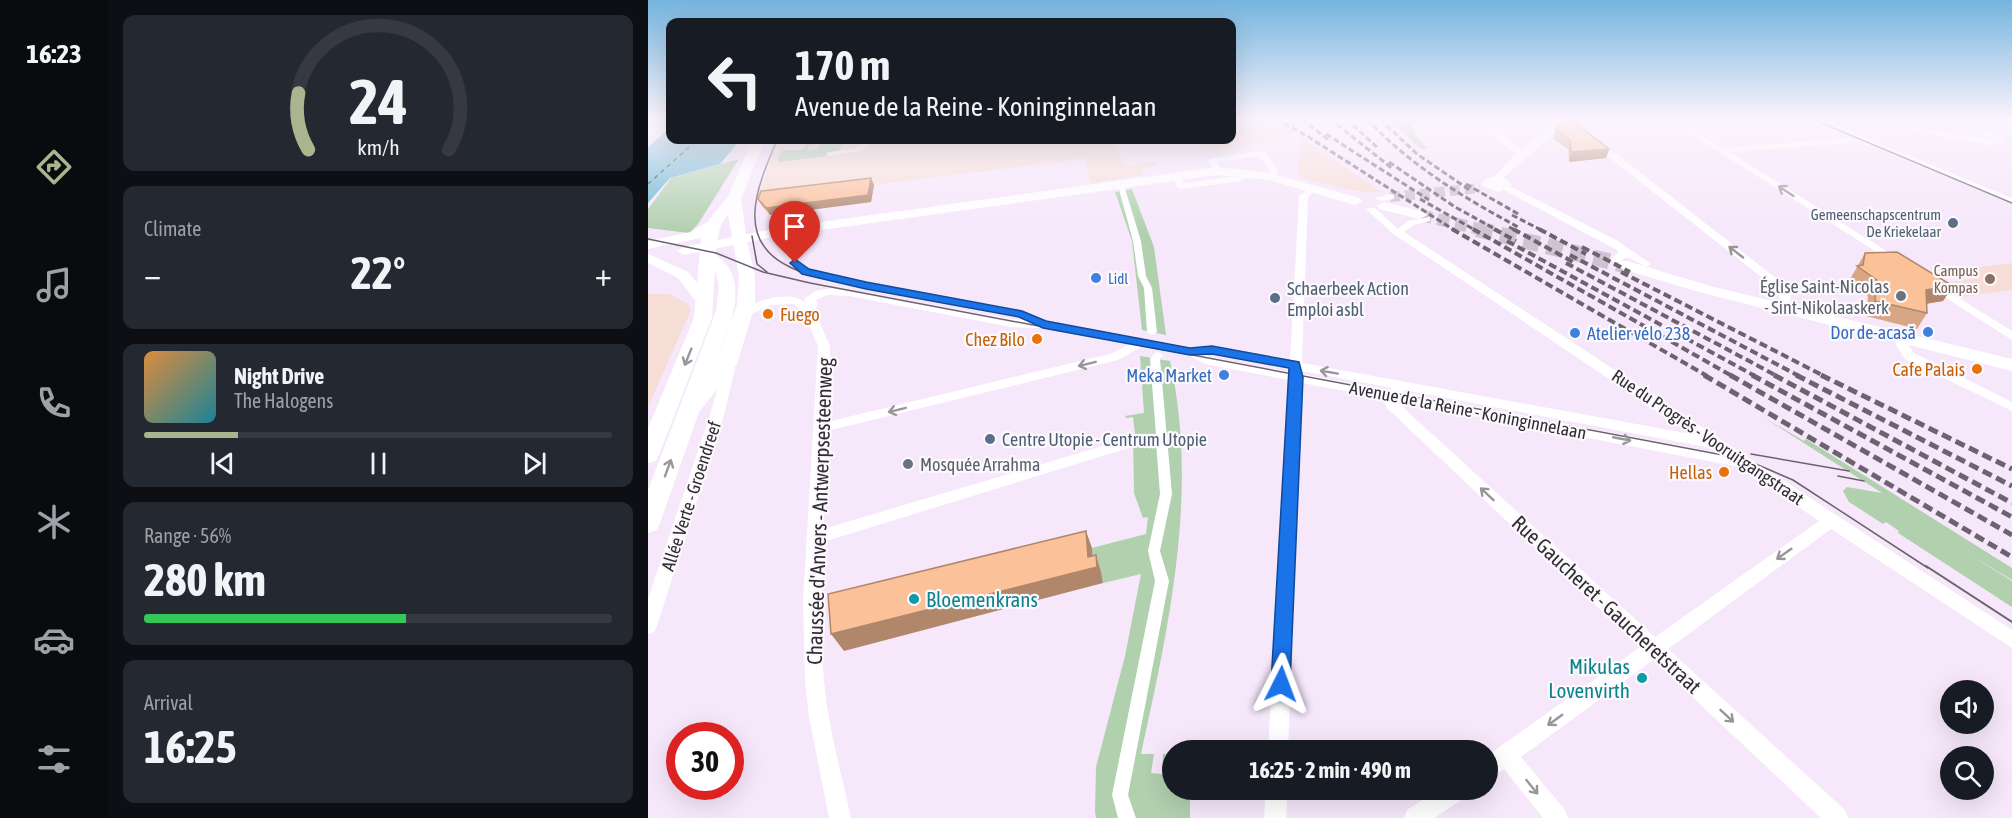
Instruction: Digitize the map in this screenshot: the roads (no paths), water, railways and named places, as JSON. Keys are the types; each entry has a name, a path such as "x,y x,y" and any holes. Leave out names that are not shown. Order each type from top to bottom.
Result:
{"main road":[{"path":"648,455 703,318 711,260 708,239 716,221 730,204 751,157"},
{"path":"737,238 753,242 796,233 1121,183 1217,171 1274,176 1359,199 1359,207 1381,204 1423,217"},
{"path":"1248,173 1319,188"},
{"name":"Allée Verte - Groendreef","path":"648,523 689,410 727,364 744,314 747,276 730,204"},
{"path":"648,251 684,261 711,260 737,238 954,209"},
{"path":"648,251 696,235 716,221"},
{"path":"648,251 684,251 711,260 727,280 725,311 689,410"},
{"path":"648,251 686,278 704,301"},
{"path":"1621,258 1643,266 1648,274 1662,272 1725,292 2012,365"}],"street":[{"path":"1217,171 1212,160 1232,157"},
{"path":"1264,157 1273,169 1274,176"},
{"path":"1518,157 1499,177 1502,184 1621,258"},
{"path":"1615,157 1782,288 1786,292 1783,307"},
{"path":"1733,157 1905,267"},
{"path":"1906,157 2012,201"},
{"path":"1176,177 1181,186 1241,178 1248,173"},
{"path":"1121,183 1137,241 1142,276 1148,288 1152,332"},
{"path":"1484,187 1499,189 1502,184"},
{"path":"1278,740 1304,196 1319,188"},
{"name":"Rue du Progrès - Vooruitgangstraat","path":"1381,204 1395,231 1403,232 2012,640"},
{"path":"1403,232 1411,223 1423,217"},
{"name":"Avenue de la Reine - Koninginnelaan","path":"796,233 783,242 795,263 806,272 866,286 1022,314 1043,324"},
{"path":"1924,280 2012,336"},
{"name":"Avenue de la Reine - Koninginnelaan","path":"744,314 770,302 796,300 806,305 820,293 831,290 1011,323 1043,324 1190,351 1205,360 1296,371 1747,464"},
{"name":"Chaussée d'Anvers - Antwerpsesteenweg","path":"806,305 824,346 812,601 815,681 819,717 840,818"},
{"path":"1901,338 1902,345 1909,356 2012,407"},
{"path":"821,428 1114,357 1140,342"},
{"path":"1127,818 1120,795 1162,581 1154,551 1166,494 1155,359 1158,355"},
{"name":"Allée Verte - Groendreef","path":"648,627 717,415 729,369 727,364"},
{"name":"Avenue de la Reine - Koninginnelaan","path":"1397,391 1717,444"},
{"name":"Rue Gaucheret - Gaucheretstraat","path":"1397,391 1392,405 1837,818"},
{"path":"815,538 1133,442 1161,438"},
{"path":"1498,761 1832,520"},
{"path":"1506,756 1557,818"},
{"path":"1275,818 1276,800"},
{"path":"1415,818 1442,800"}],"water":[{"path":"648,157 726,157 720,164 670,178 648,203"}],"tunnel":[{"path":"1390,197 1480,188"},
{"path":"1420,215 1483,230"},
{"path":"1477,229 1624,265"}],"tram line":[{"path":"770,157 763,174 755,209 756,226 761,241 771,255 791,268 814,276"},
{"path":"1903,157 2012,203"},
{"path":"752,236 757,264 767,272"},
{"path":"648,239 716,253 763,272 810,283 1744,459 1793,480 1928,568"},
{"path":"1751,454 1849,471"},
{"path":"1838,476 1864,481"},
{"path":"1926,566 2012,622"}],"railway":[{"path":"1340,157 1454,230"},
{"path":"1362,157 1429,200"},
{"path":"1378,157 1393,169"},
{"path":"1409,157 1439,180 1520,228"},
{"path":"1422,157 1471,191"},
{"path":"1389,162 1455,207 1497,230"},
{"path":"1466,184 1520,215"},
{"path":"1420,199 1475,230"},
{"path":"1512,215 1541,230"},
{"path":"1509,227 1513,229"},
{"path":"1452,229 1707,376"},
{"path":"1473,229 1732,376"},
{"path":"1494,229 1516,241"},
{"path":"1513,229 1575,263"},
{"path":"1539,229 1586,254"},
{"path":"1507,241 1755,376"},
{"path":"1582,247 1630,272"},
{"path":"1570,255 1799,376"},
{"path":"1566,263 1777,376"},
{"path":"1621,272 1824,376"},
{"path":"1704,375 2012,557"},
{"path":"1730,375 2012,535"},
{"path":"1752,375 2012,517"},
{"path":"1774,375 2012,503"},
{"path":"1796,375 2012,486"},
{"path":"1821,375 2012,469"}],"place":[{"name":"Gemeenschapscentrum De Kriekelaar","path":"1953,223"},
{"name":"Lidl","path":"1096,278"},
{"name":"Campus Kompas","path":"1990,279"},
{"name":"Église Saint-Nicolas - Sint-Nikolaaskerk","path":"1901,296"},
{"name":"Schaerbeek Action Emploi asbl","path":"1275,298"},
{"name":"Fuego","path":"768,314"},
{"name":"Dor de-acasă","path":"1928,332"},
{"name":"Atelier vélo 238","path":"1575,333"},
{"name":"Chez Bilo","path":"1037,339"},
{"name":"Cafe Palais","path":"1977,369"},
{"name":"Meka Market","path":"1224,375"},
{"name":"Centre Utopie - Centrum Utopie","path":"990,439"},
{"name":"Mosquée Arrahma","path":"908,464"},
{"name":"Hellas","path":"1724,472"},
{"name":"Bloemenkrans","path":"914,599"},
{"name":"Mikulas Lovenvirth","path":"1642,678"}]}
